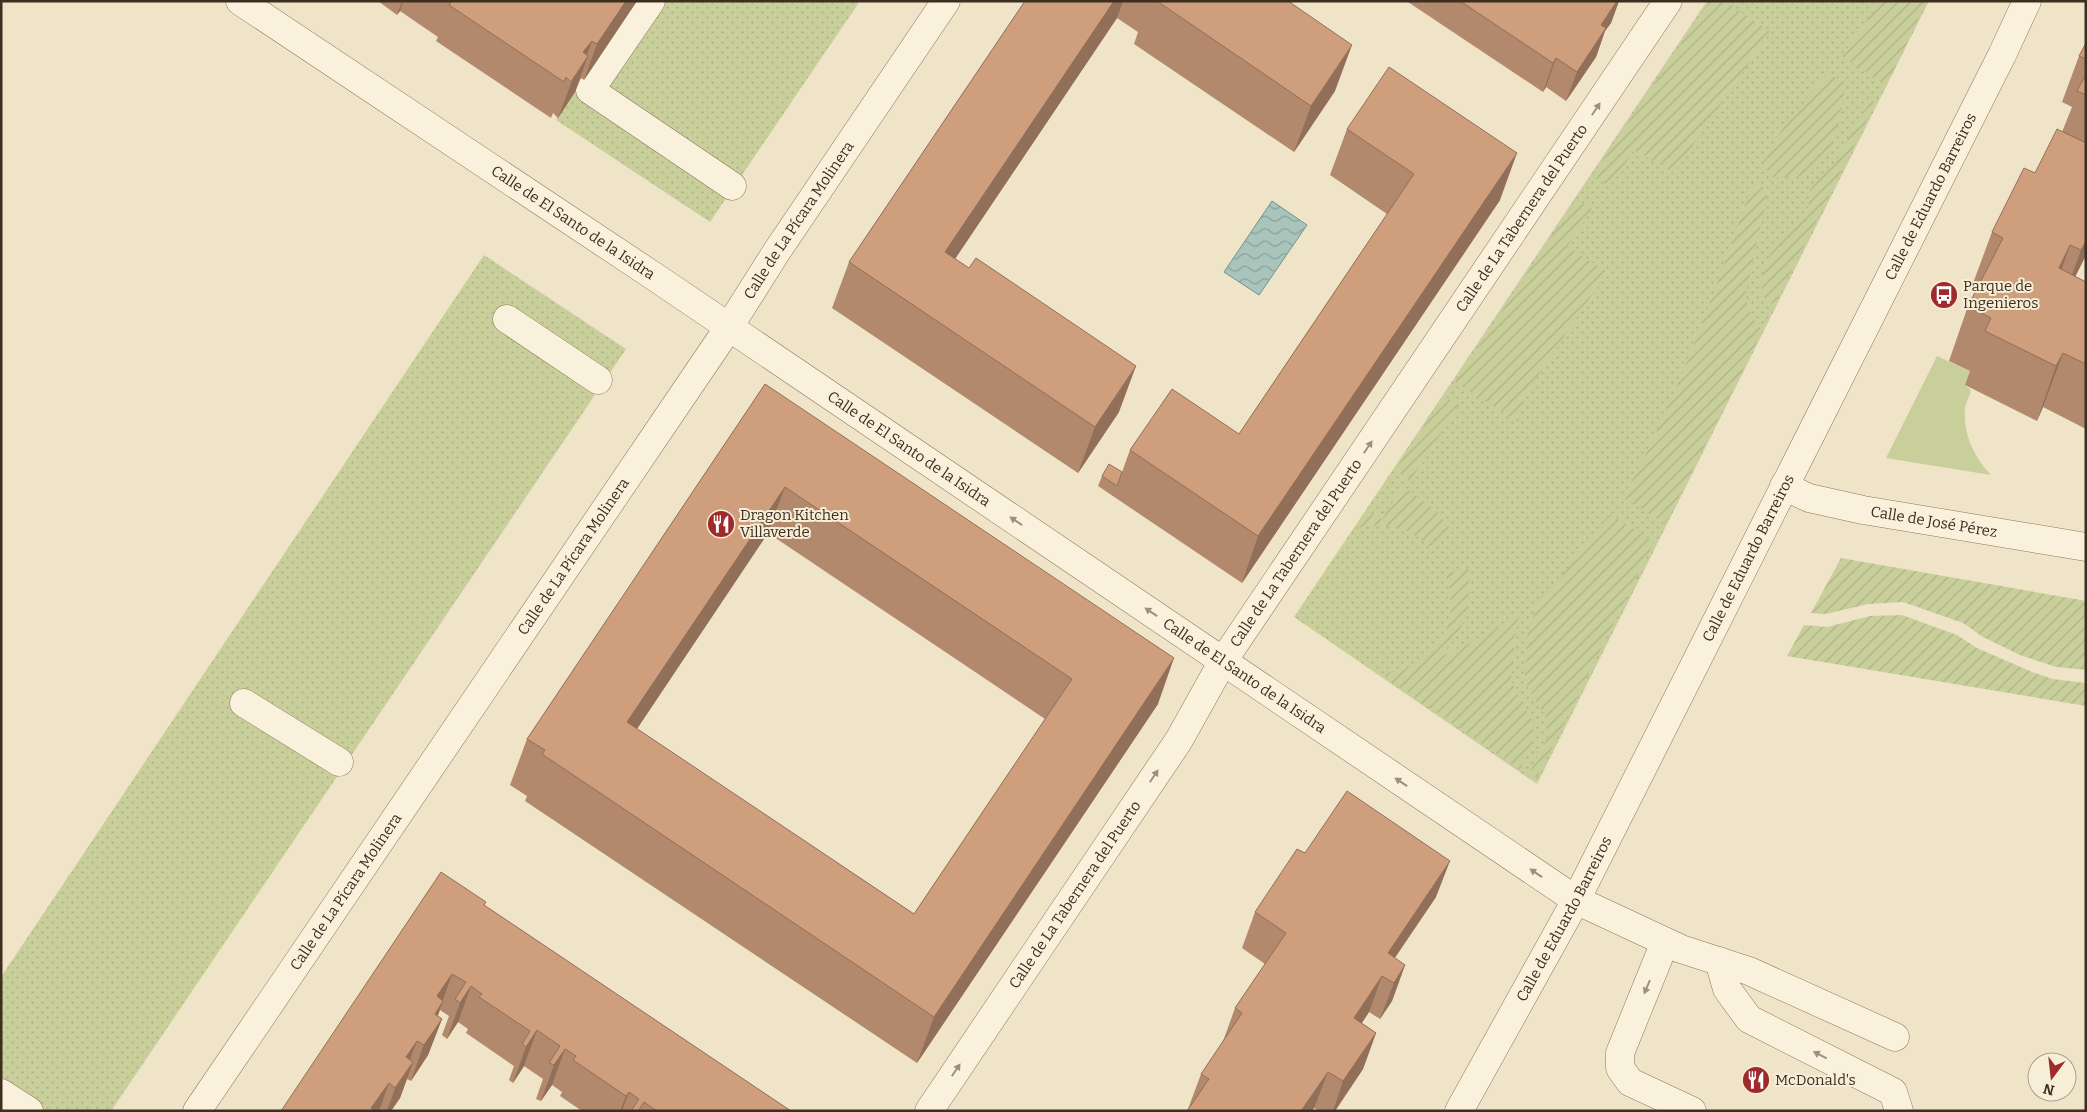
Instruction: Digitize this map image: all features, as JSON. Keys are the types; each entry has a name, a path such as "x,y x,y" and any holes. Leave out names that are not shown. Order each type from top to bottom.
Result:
{"street":[{"name":"Calle de El Santo de la Isidra","path":"240,1 729,327 1576,900 1665,942 1750,971 1895,1037"},
{"path":"651,1 590,90 732,186"},
{"name":"Calle de La Pícara Molinera","path":"197,1111 729,327 777,251 946,1"},
{"name":"Calle de La Tabernera del Puerto","path":"929,1111 1179,740 1223,661 1668,1"},
{"name":"Calle de Eduardo Barreiros","path":"1459,1111 1576,900 2002,55 2027,1"},
{"path":"506,319 598,380"},
{"name":"Calle de José Pérez","path":"1784,486 1810,498 1863,510 2086,547"},
{"path":"244,703 339,762"},
{"path":"1665,942 1620,1053 1620,1068 1630,1082 1692,1111"},
{"path":"1719,961 1727,989 1749,1019 1893,1092 1899,1111"},
{"path":"1,1093 29,1111"}],"green space":[{"path":"637,1 860,1 710,222 556,120"},
{"path":"1707,1 1929,1 1537,784 1294,617"},
{"path":"1710,1 1725,1 1770,32 1674,173 1634,150 1610,186 1592,176"},
{"path":"1881,1 1927,1 1886,86 1842,56"},
{"path":"1827,74 1846,82 1839,121 1831,148 1816,168 1805,175 1774,178 1762,164 1782,129"},
{"path":"1871,99 1875,104 1774,305 1761,295 1763,271 1768,257 1803,217 1808,207 1811,187 1834,164"},
{"path":"1758,184 1766,189 1767,198 1745,296 1754,319 1763,330 1665,524 1623,497 1643,460 1678,383 1709,305 1752,186"},
{"path":"1576,199 1592,209 1567,247 1607,272 1533,383 1524,400 1518,422 1455,382"},
{"path":"484,255 626,349 111,1111 1,1111 1,977"},
{"path":"1937,356 1972,372 1965,385 1971,390 1965,408 1966,427 1979,461 1991,475 1886,458"},
{"path":"1444,396 1459,405 1410,481 1395,470"},
{"path":"1403,486 1437,512 1449,529 1431,547 1414,535 1396,528 1377,525 1357,528 1369,512 1382,519"},
{"path":"1610,514 1654,542 1537,778 1529,773 1549,735 1548,720 1528,688 1525,675 1527,638 1538,600 1557,582"},
{"path":"1841,558 2086,601 2086,670 2056,667 2020,655 1983,637 1963,623 1903,602 1868,604 1826,614 1811,613"},
{"path":"1468,569 1469,596 1465,617 1456,636 1440,657 1489,634 1518,613 1511,680 1533,721 1534,738 1520,770 1381,674 1412,667 1425,659 1435,649 1443,639 1450,615 1450,587 1447,573"},
{"path":"1902,615 1957,635 1977,648 2032,672 2053,679 2086,683 2086,706 1787,656 1804,625 1827,627 1870,616"}],"water":[{"path":"1272,201 1307,225 1259,295 1224,272"}],"building":[{"path":"452,1 626,1 597,44 592,41 583,52 588,56 571,82 566,77 564,82 449,5"},
{"path":"1025,1 1114,1 945,252 969,268 976,258 1136,366 1095,427 849,262"},
{"path":"1157,1 1288,1 1352,45 1311,106"},
{"path":"1460,1 1617,1 1601,25 1606,28 1577,72 1556,58 1553,63"},
{"path":"2086,43 2086,59 2079,56"},
{"path":"1389,67 1517,153 1258,536 1130,450 1172,389 1239,434 1414,174 1347,129"},
{"path":"2086,74 2086,95 2077,91"},
{"path":"2057,129 2086,143 2086,241 2081,250 2070,245 2059,268 2086,282 2086,364 2063,353 2056,366 1985,331 1991,318 1968,306 2003,238 1992,232 2024,168 2035,173"},
{"path":"765,384 1174,658 934,1017 542,754 545,750 527,739","holes":["785,487 1072,679 914,914 627,722"]},
{"path":"1109,464 1122,472 1117,486 1102,476"},
{"path":"1347,791 1450,861 1388,953 1405,965 1394,983 1382,976 1354,1018 1376,1033 1343,1081 1328,1072 1301,1111 1187,1111 1209,1079 1201,1074 1242,1013 1235,1008 1286,933 1255,912 1297,849 1305,853"},
{"path":"441,872 486,902 484,905 791,1111 657,1111 644,1102 638,1111 631,1111 639,1099 629,1092 626,1096 573,1060 576,1056 565,1049 554,1065 549,1063 560,1046 537,1030 526,1047 522,1044 530,1031 479,997 482,994 471,986 460,1003 455,999 466,982 452,974 437,996 443,1001 435,1014 442,1019 424,1045 417,1041 406,1057 413,1062 395,1088 389,1083 371,1108 375,1111 281,1111"}],"place":[{"name":"Parque de Ingenieros","path":"1944,295"},
{"name":"Dragon Kitchen Villaverde","path":"721,524"},
{"name":"McDonald's","path":"1756,1080"}]}
